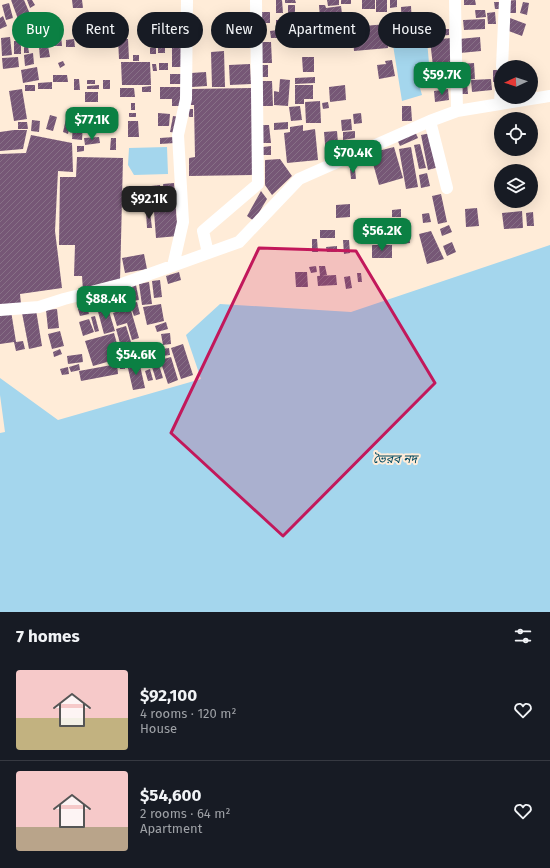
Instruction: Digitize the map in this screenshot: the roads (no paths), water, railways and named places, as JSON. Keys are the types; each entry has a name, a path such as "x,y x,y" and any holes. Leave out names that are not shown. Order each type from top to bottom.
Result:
{"street":[{"path":"173,266 183,222 178,136 186,100 187,0"},
{"path":"208,253 203,231 258,184 256,0"},
{"path":"455,0 457,111"},
{"path":"502,60 505,0"},
{"path":"538,97 550,96"},
{"path":"0,310 39,307 122,284 239,242 299,179 430,121 457,111 494,103"},
{"path":"430,121 447,188"}],"water":[{"path":"393,48 428,48 431,85 420,88 422,95 402,101"},
{"path":"167,147 168,174 134,175 128,165 129,148"},
{"name":"ভৈরব নদ","path":"550,245 550,612 0,612 0,433 5,432 0,395 0,378 58,420 201,379 186,335 220,304 351,312"}]}
